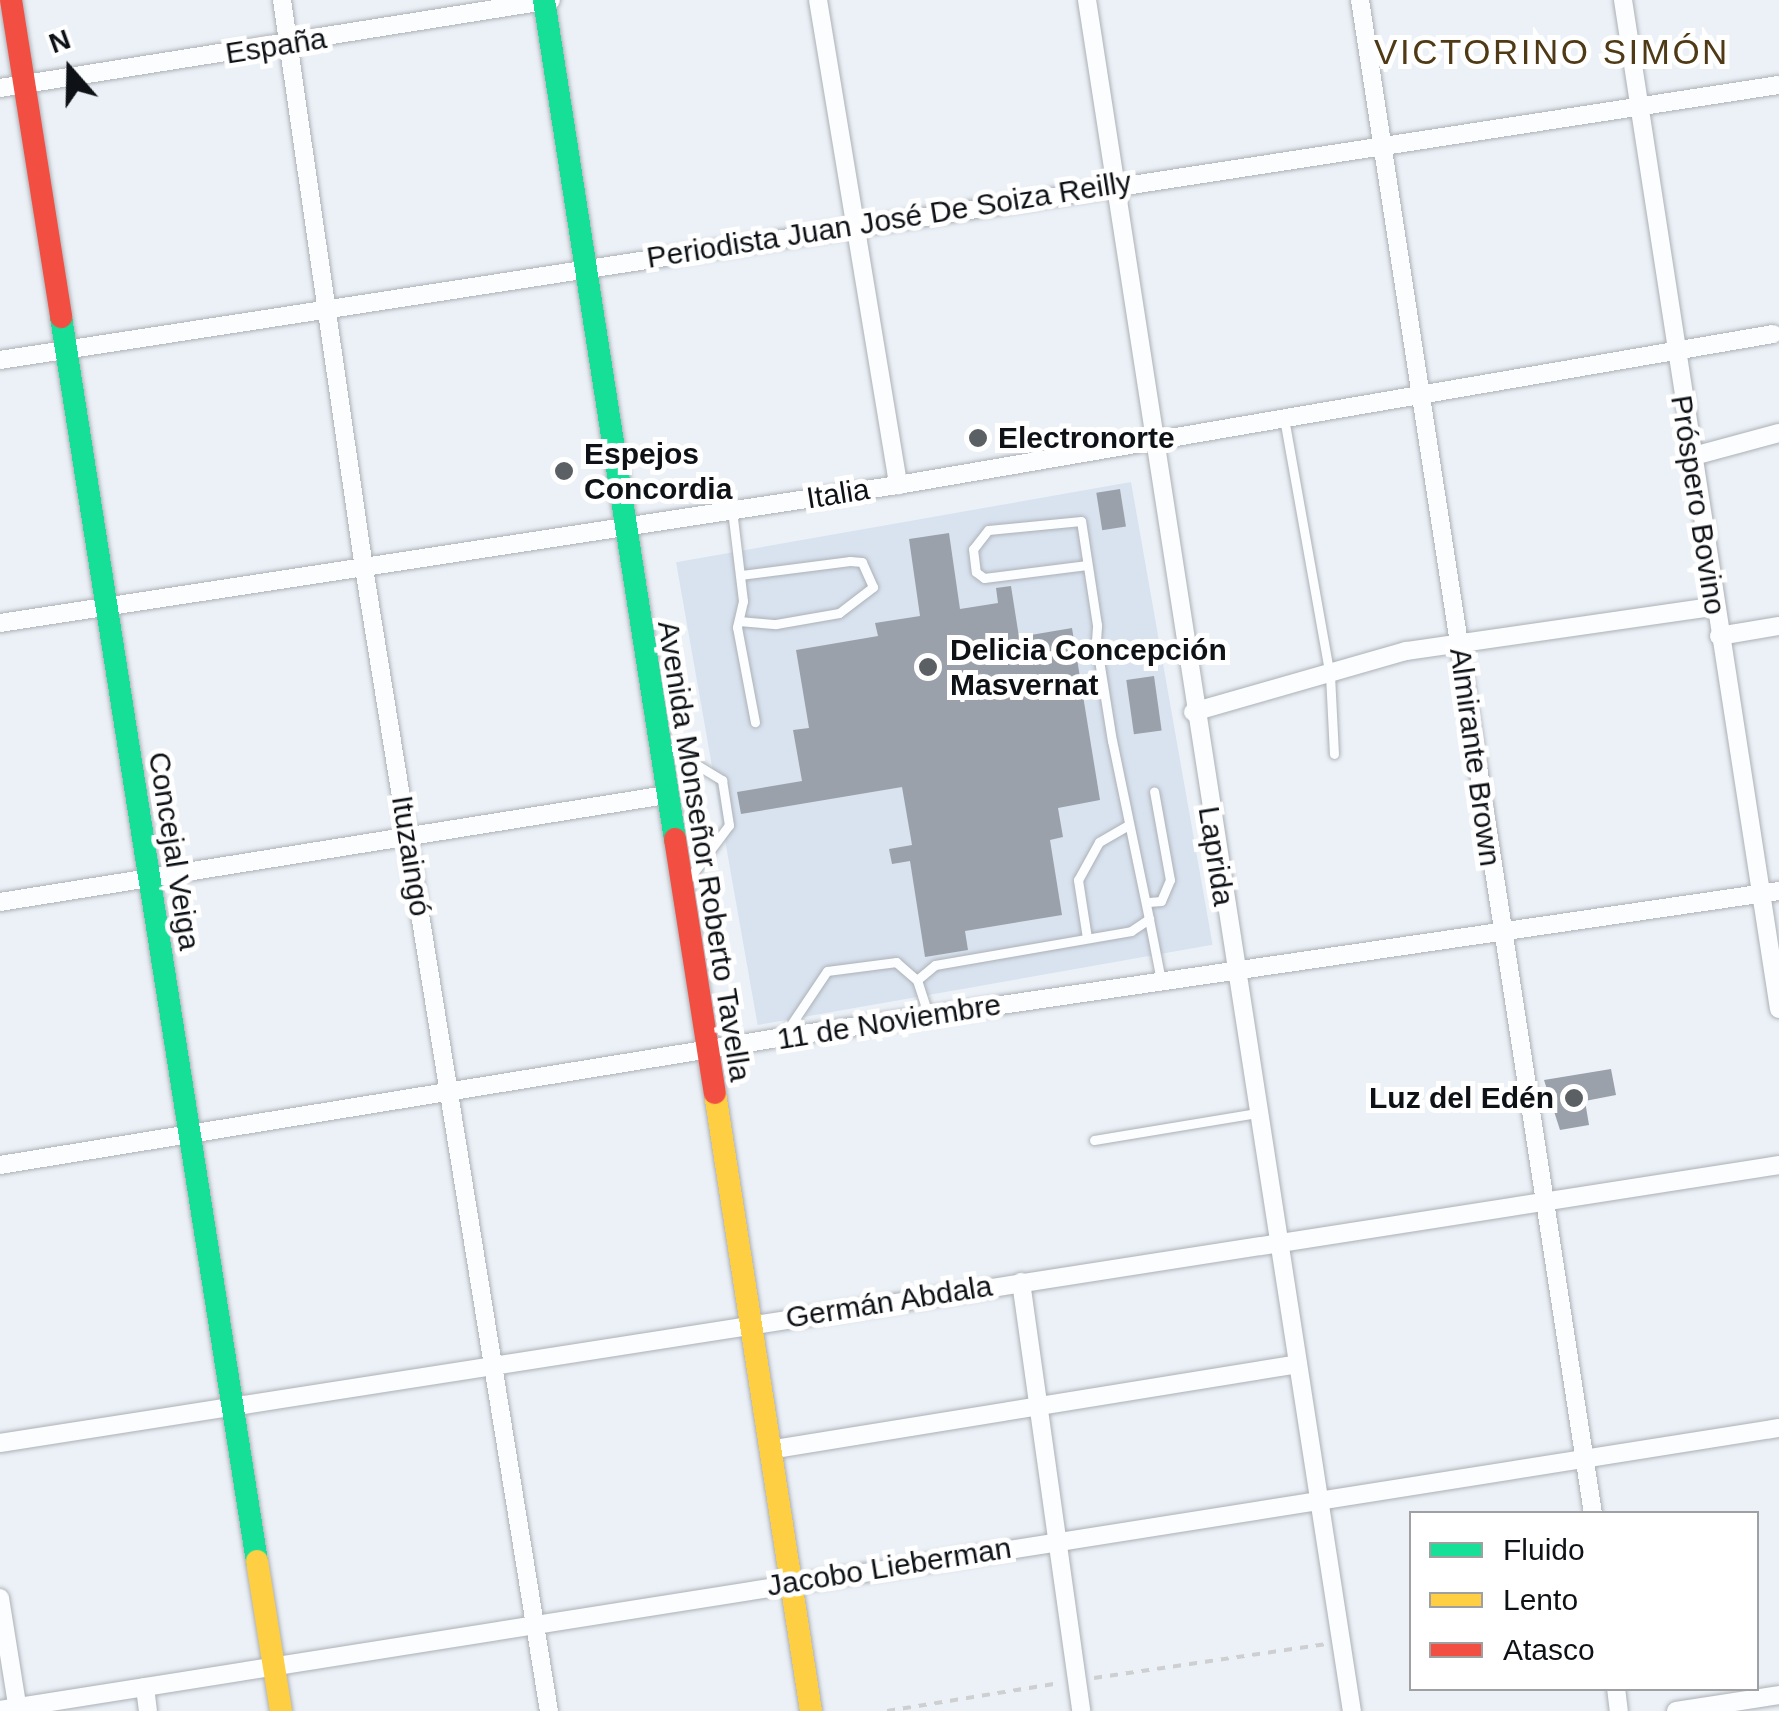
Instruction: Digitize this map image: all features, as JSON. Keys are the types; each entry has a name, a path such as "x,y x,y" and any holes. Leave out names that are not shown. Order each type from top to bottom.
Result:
{"main road":[{"name":"Concejal Veiga","path":"11,0 281,1711"},
{"name":"Avenida Monseñor Roberto Tavella","path":"547,0 623,527 811,1711"}],"street":[{"name":"Ituzaingó","path":"282,0 364,568 549,1711"},
{"name":"España","path":"0,88 289,45 547,0"},
{"path":"818,0 898,484"},
{"name":"Laprida","path":"1086,0 1193,712 1352,1711"},
{"name":"Almirante Brown","path":"1360,0 1385,143 1419,395 1592,1511"},
{"name":"Próspero Bovino","path":"1623,0 1713,607 1779,1009"},
{"name":"Periodista Juan José De Soiza Reilly","path":"0,360 1115,184 1779,85"},
{"name":"Italia","path":"0,624 898,484 1773,334"},
{"path":"1690,457 1779,432"},
{"path":"1193,712 1406,650 1713,607"},
{"path":"1719,636 1779,626"},
{"path":"0,902 666,795"},
{"name":"11 de Noviembre","path":"0,1165 783,1037 1779,891"},
{"name":"Germán Abdala","path":"0,1444 492,1368 749,1323 1779,1165"},
{"path":"1022,1282 1082,1711"},
{"path":"769,1450 1298,1364"},
{"name":"Jacobo Lieberman","path":"12,1709 1779,1428"},
{"path":"0,1598 12,1709"},
{"path":"145,1687 148,1711"},
{"path":"1676,1711 1779,1694"}],"lane":[{"path":"1284,418 1330,675 1334,754"},
{"path":"732,510 740,575 739,620 755,722"},
{"path":"1088,565 984,578 976,572 973,549 988,530 1072,518 1081,522 1088,565 1130,825 1149,902 1161,981"},
{"path":"739,620 776,624 840,614 873,587 862,562 740,575"},
{"path":"657,740 722,780 727,810 729,824 680,890"},
{"path":"1149,902 1161,901 1170,880 1154,790"},
{"path":"1087,938 1078,880 1099,842 1130,825"},
{"path":"917,980 935,964 1131,930 1149,919"},
{"path":"783,1037 827,970 896,962 917,980 929,1016"},
{"path":"1094,1140 1257,1113"}],"path":[{"path":"887,1711 1341,1642"}],"shaded area":[{"name":"Delicia Concepción Masvernat","path":"1131,482 1213,945 758,1025 676,562"}],"building":[{"path":"1120,489 1126,527 1102,530 1096,493"},
{"path":"949,533 960,609 998,603 996,588 1011,586 1019,637 1072,628 1100,800 1058,808 1063,837 1050,840 1062,915 965,931 968,950 925,957 910,861 892,864 889,849 912,845 902,787 741,814 737,792 802,781 793,730 809,728 796,650 878,636 875,623 920,616 909,539"},
{"path":"1154,676 1162,730 1134,734 1126,680"},
{"name":"Luz del Edén","path":"1611,1069 1616,1095 1585,1101 1589,1125 1560,1130 1544,1080"}],"traffic: fast":[{"path":"544,0 675,839"},
{"path":"61,317 257,1561"}],"traffic: slow":[{"path":"715,1093 811,1711"},
{"path":"257,1561 281,1711"}],"traffic: jam":[{"path":"11,0 61,317"},
{"path":"675,839 715,1093"}],"place":[{"name":"Electronorte","path":"978,438"},
{"name":"Espejos Concordia","path":"564,471"},
{"name":"Delicia Concepción Masvernat","path":"928,667"},
{"name":"Luz del Edén","path":"1574,1098"}],"district":[{"name":"VICTORINO SIMÓN","path":"1552,52"}]}
